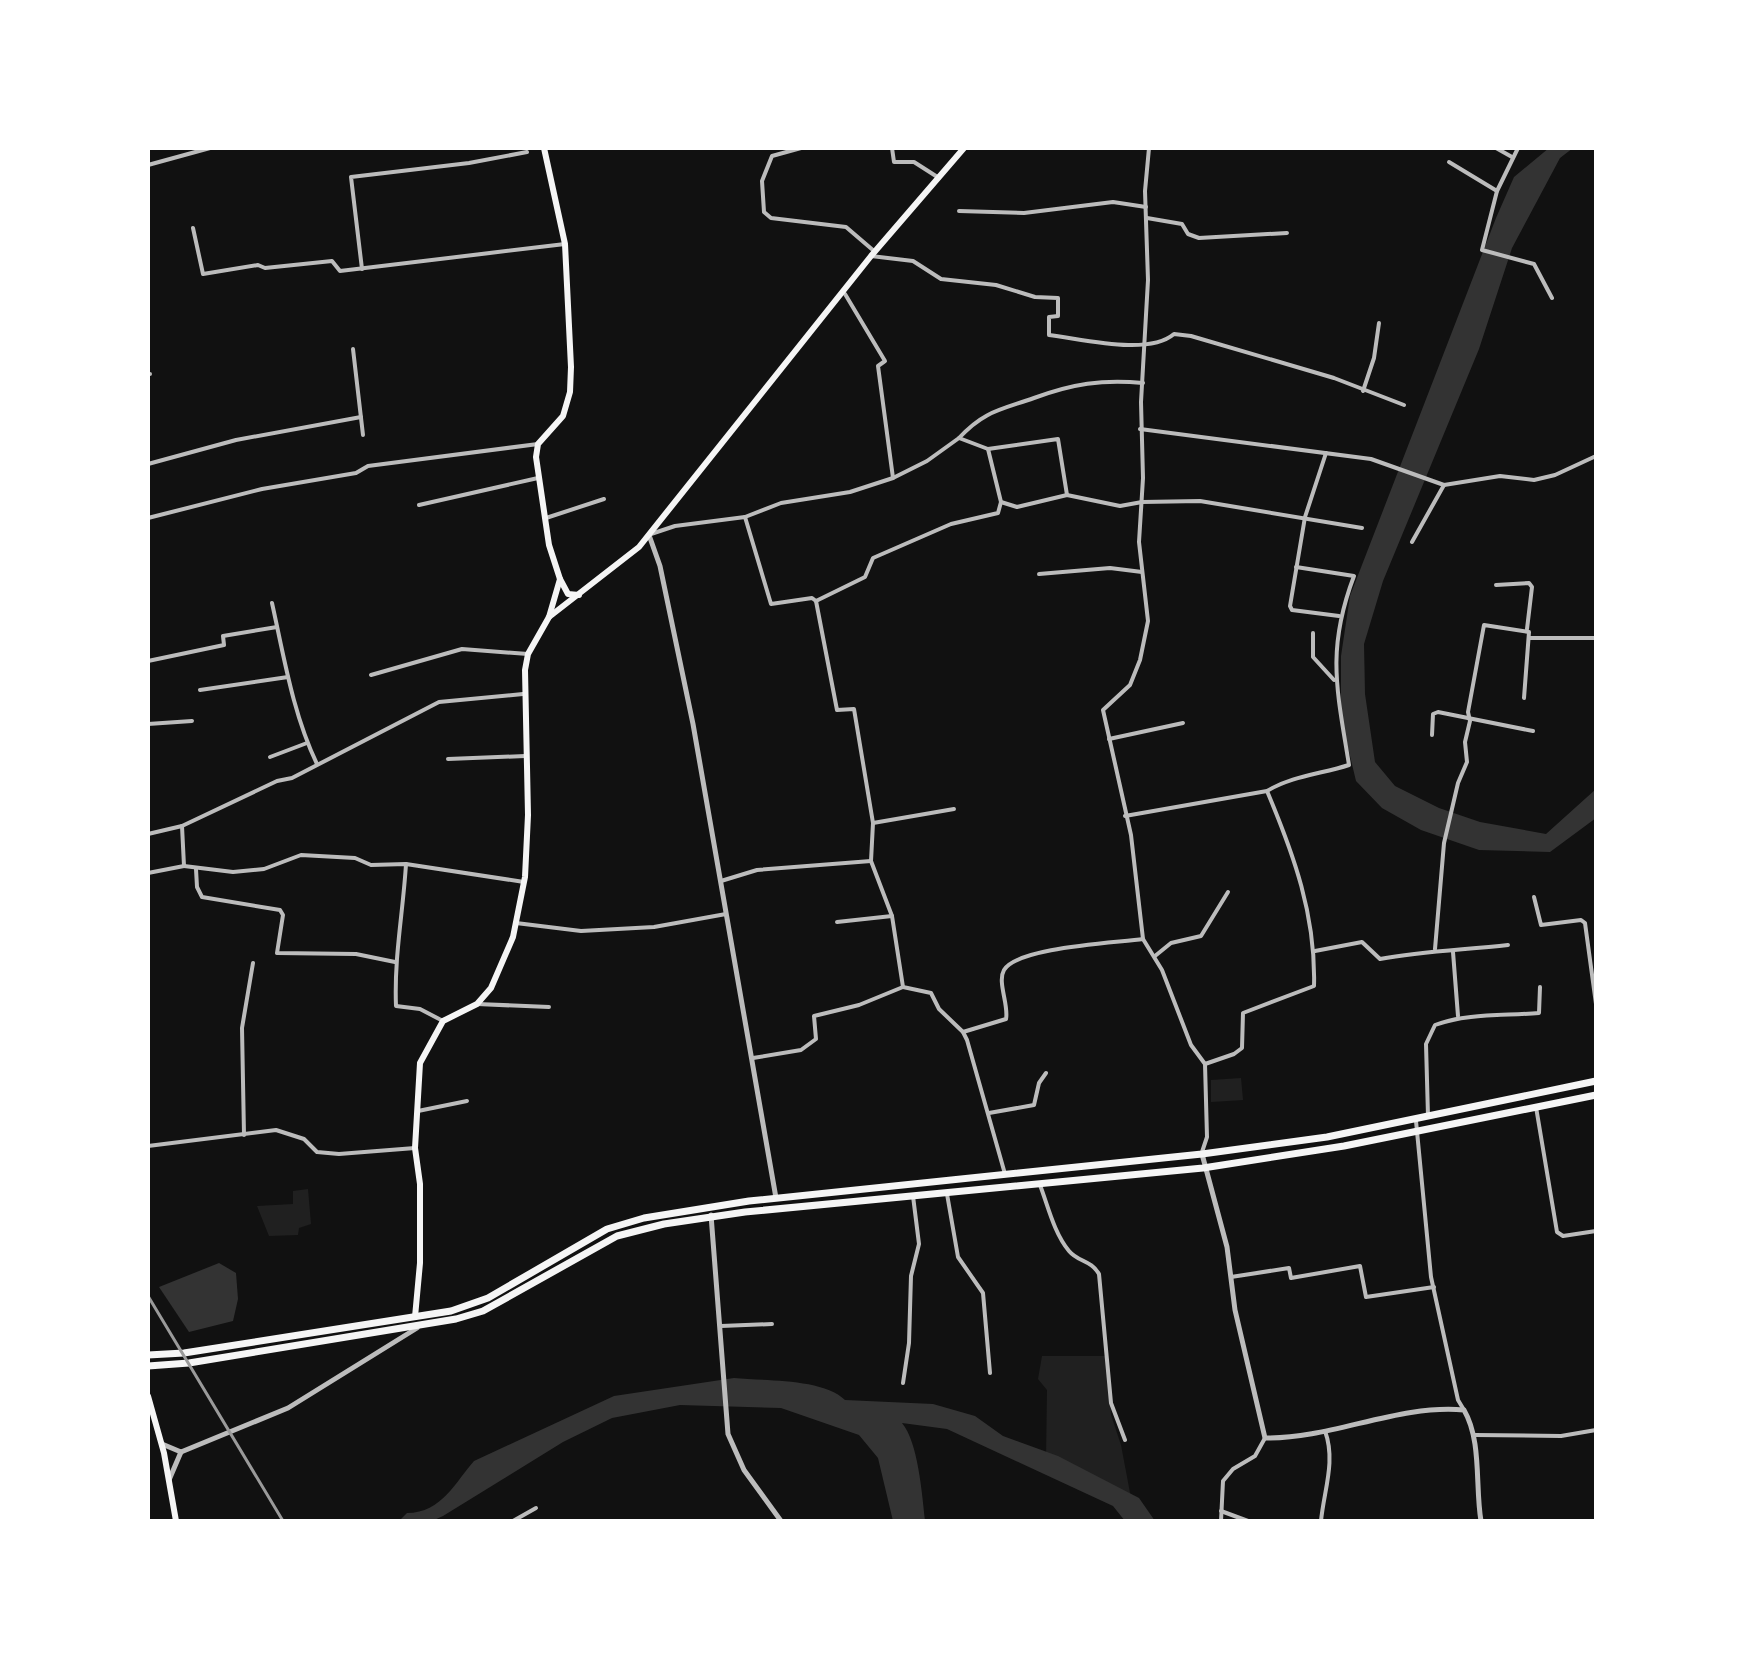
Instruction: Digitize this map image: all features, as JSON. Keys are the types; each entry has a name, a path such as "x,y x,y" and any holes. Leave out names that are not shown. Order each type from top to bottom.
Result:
{"highway":[{"path":"148,1355 184,1353 451,1311 488,1298 611,1227 709,1206 1202,1154 1416,1121 1596,1081"},
{"path":"148,1366 417,1328 483,1311 617,1236 711,1217 1203,1168 1417,1131 1596,1095"},
{"path":"776,1198 777,1209"},
{"path":"415,1317 417,1328"}],"main road":[{"path":"544,148 565,244 570,392 563,416 538,444 538,478 560,579 568,594 579,595"},
{"path":"549,617 649,535 845,294 873,254 964,148"},
{"path":"415,1317 420,1263 415,1148 420,1063 443,1021 477,1004 491,988 516,923 524,882 528,756 523,694 528,654 549,617 560,579"},
{"path":"148,1396 162,1444 176,1521"}],"street":[{"path":"148,165 210,148"},
{"path":"801,148 772,156 762,181 764,212 771,218 846,227 873,254 913,261 941,279 1012,288 1035,297 1058,298 1058,316 1049,317 1049,335 1145,345 1162,344 1174,334 1191,336 1334,378 1404,405"},
{"path":"892,148 894,162 914,162 939,178"},
{"path":"1149,148 1139,542 1148,621 1140,660 1122,696 1103,710 1125,816 1143,939 1155,956 1191,1045 1205,1064 1207,1137 1202,1154 1203,1168 1227,1247 1265,1438 1255,1456 1233,1469 1223,1481 1221,1521"},
{"path":"1496,148 1512,157"},
{"path":"1518,148 1497,191 1482,249 1529,261 1546,282 1552,298"},
{"path":"362,269 351,177 469,163 527,152"},
{"path":"1449,162 1497,191"},
{"path":"959,211 1024,213 1113,202 1146,207"},
{"path":"1147,218 1182,224 1188,234 1199,238 1287,233"},
{"path":"193,228 203,274 258,265 265,268 332,261 340,271 565,244"},
{"path":"845,294 885,361 878,366 893,478"},
{"path":"1363,391 1374,358 1379,323"},
{"path":"353,349 363,435"},
{"path":"776,1198 721,881 660,566 649,535 675,526 745,517 781,503 850,492 893,478 927,461 959,438 977,419 1060,387 1094,381 1143,383"},
{"path":"148,464 236,440 361,417"},
{"path":"1140,429 1371,459 1444,485 1500,476 1534,480 1555,475 1596,456"},
{"path":"959,438 988,449 1058,439 1067,495"},
{"path":"148,518 262,489 356,473 368,466 538,444"},
{"path":"816,601 865,577 873,558 951,524 998,513 1001,502 988,449"},
{"path":"1326,453 1305,517 1292,610 1339,616"},
{"path":"419,505 538,478"},
{"path":"1412,542 1444,485"},
{"path":"1001,502 1017,507 1067,495 1120,506 1142,502 1200,501 1362,528"},
{"path":"545,518 604,499"},
{"path":"745,517 771,604 812,598 816,601 837,710 854,709 873,823 871,861 892,916 903,987"},
{"path":"1125,816 1267,791 1284,781 1313,777 1349,765 1336,682 1339,616 1354,576 1296,567"},
{"path":"1039,574 1110,568 1142,572"},
{"path":"1496,585 1529,583 1532,587 1524,698"},
{"path":"272,603 288,677 307,743 317,764"},
{"path":"1435,949 1444,843 1458,783 1467,762 1465,742 1482,626 1527,629"},
{"path":"148,661 224,645 223,636 277,627"},
{"path":"1313,633 1313,657 1336,682"},
{"path":"1530,638 1596,638"},
{"path":"371,675 462,649 528,654"},
{"path":"200,690 288,677"},
{"path":"148,834 182,826 317,764 439,702 523,694"},
{"path":"1432,735 1435,712 1533,731"},
{"path":"148,724 192,721"},
{"path":"1109,739 1183,723"},
{"path":"270,757 307,743"},
{"path":"448,759 528,756"},
{"path":"1205,1064 1242,1048 1243,1013 1314,986 1315,951 1301,873 1267,791"},
{"path":"873,823 954,809"},
{"path":"182,826 184,866"},
{"path":"148,873 184,866 233,872 264,869 301,855 355,858 371,865 406,864 524,882"},
{"path":"721,881 757,870 871,861"},
{"path":"406,864 395,962 396,1006 420,1009 443,1021"},
{"path":"196,869 197,887 202,897 280,910 283,915 277,953 356,954 395,962"},
{"path":"1155,956 1171,943 1201,936 1228,892"},
{"path":"1534,897 1541,925 1581,920 1585,923 1596,1004"},
{"path":"516,923 581,931 654,927 726,914"},
{"path":"837,922 892,916"},
{"path":"963,1032 1006,1019 1003,974 1007,967 1033,954 1143,939"},
{"path":"1315,951 1362,942 1380,959 1435,949 1453,952 1508,945"},
{"path":"1453,952 1458,1016"},
{"path":"244,1135 242,1028 253,963"},
{"path":"753,1058 801,1050 816,1039 814,1016 859,1005 903,987 931,993 939,1009 963,1032 1005,1174"},
{"path":"1428,1118 1428,1033 1435,1025 1458,1016 1483,1019 1539,1013 1540,987"},
{"path":"477,1004 549,1007"},
{"path":"989,1113 1034,1105 1039,1083 1046,1073"},
{"path":"416,1111 467,1101"},
{"path":"1536,1107 1557,1232 1563,1236 1596,1231"},
{"path":"1416,1121 1434,1287 1458,1400 1475,1435 1476,1490 1481,1521"},
{"path":"148,1146 276,1130 304,1139 317,1152 339,1154 415,1148"},
{"path":"1040,1185 1062,1240 1071,1254 1092,1263 1099,1274 1111,1403 1125,1440"},
{"path":"946,1192 958,1257 983,1293 990,1373"},
{"path":"903,1383 909,1343 911,1276 919,1244 913,1196"},
{"path":"709,1206 728,1434 744,1470 781,1521"},
{"path":"1231,1277 1289,1268 1291,1278 1360,1266 1366,1297 1434,1287"},
{"path":"721,1326 772,1324"},
{"path":"169,1480 181,1452 288,1408 417,1328"},
{"path":"1265,1438 1325,1431 1406,1415 1464,1410"},
{"path":"1475,1435 1561,1436 1596,1430"},
{"path":"1321,1521 1330,1469 1330,1443 1325,1431"},
{"path":"162,1444 181,1452"},
{"path":"513,1521 536,1508"},
{"path":"1221,1511 1248,1521"}],"shaded area":[{"path":"1549,148 1573,148 1560,158 1512,248 1479,349 1383,581 1364,644 1365,694 1375,762 1395,786 1439,808 1480,822 1546,834 1596,789 1596,818 1550,852 1479,850 1421,830 1382,808 1356,781 1341,718 1341,656 1350,596 1496,218 1514,177"},
{"path":"1241,1078 1243,1100 1211,1102 1211,1080"},
{"path":"308,1189 311,1224 299,1228 298,1235 269,1236 257,1206 293,1204 293,1191"},
{"path":"219,1263 236,1273 238,1299 233,1321 189,1332 159,1287"},
{"path":"1042,1356 1107,1356 1111,1415 1121,1445 1131,1498 1046,1460 1047,1390 1038,1379"},
{"path":"734,1378 808,1384 835,1393 845,1400 933,1404 975,1416 1003,1436 1058,1456 1139,1498 1155,1521 1125,1521 1113,1506 947,1429 902,1423 916,1455 925,1521 893,1521 878,1458 859,1435 781,1408 680,1405 612,1418 563,1442 443,1516 432,1521 399,1521 407,1513 419,1512 439,1502 474,1461 614,1396"}],"railway":[{"path":"148,1296 283,1521"}]}
